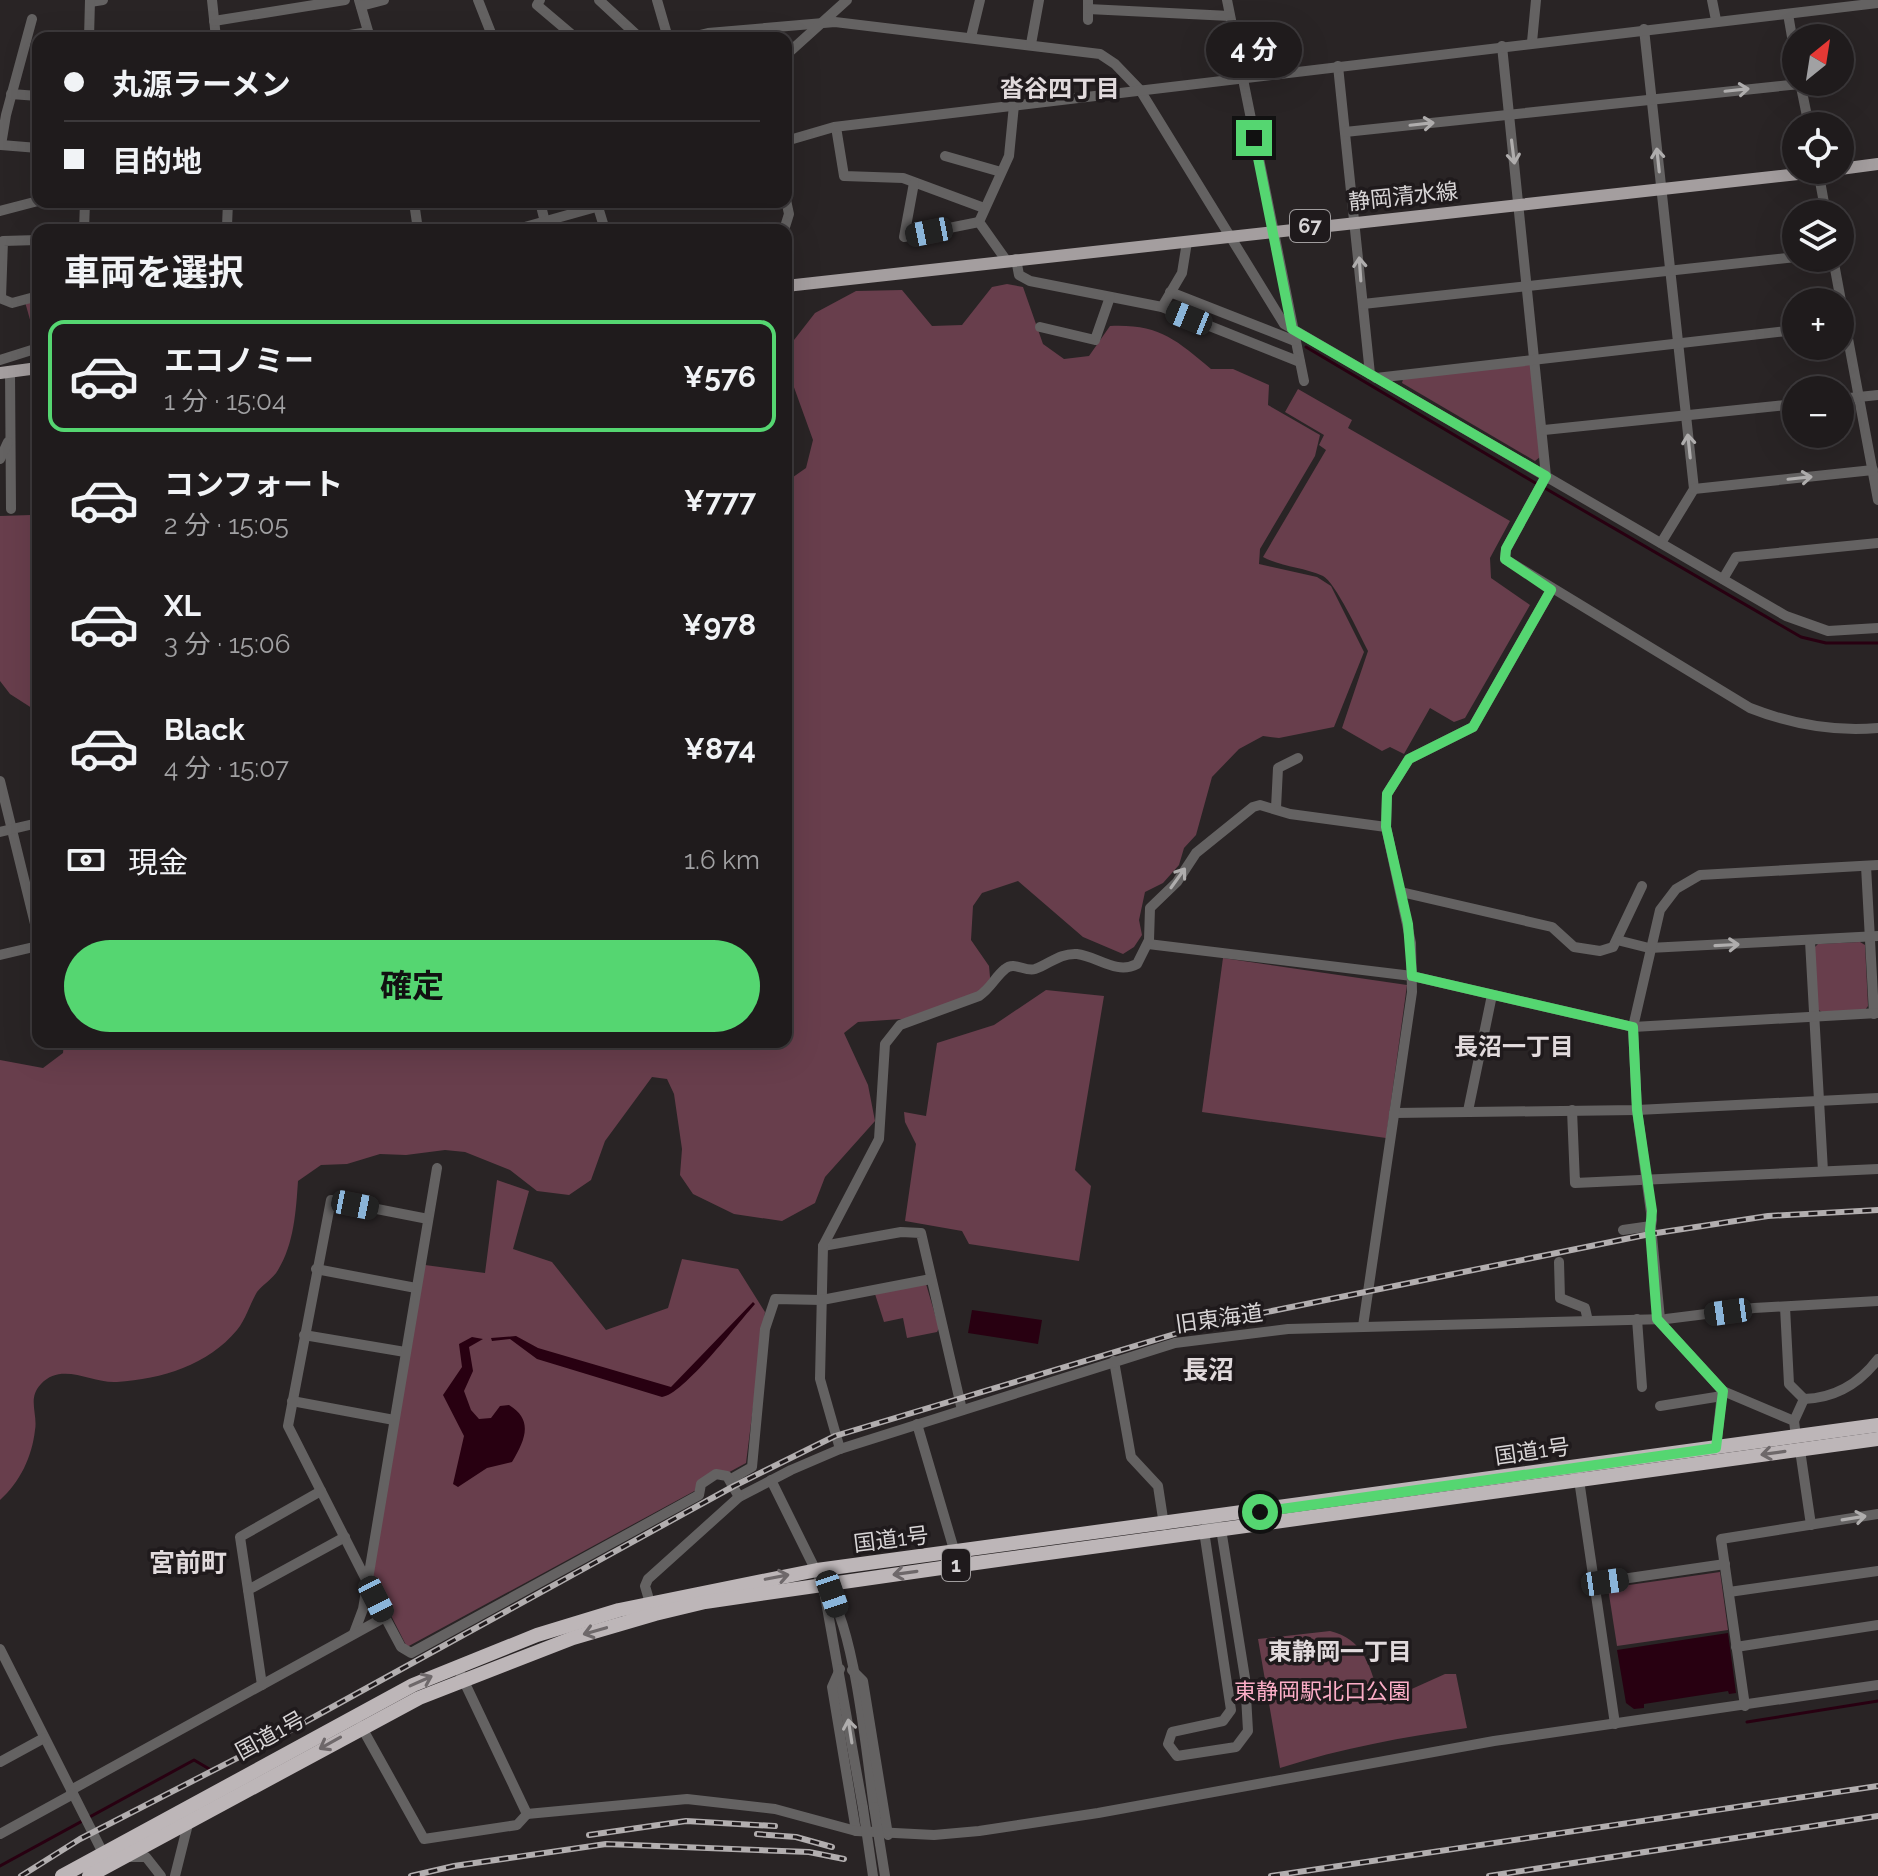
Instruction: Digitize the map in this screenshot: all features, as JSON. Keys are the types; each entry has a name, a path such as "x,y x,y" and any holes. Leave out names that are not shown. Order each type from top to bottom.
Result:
{"highway":[{"name":"国道1号","path":"1578,1474 1716,1448 1878,1425"},
{"name":"国道1号","path":"62,1876 111,1859 187,1823 361,1726 573,1638 655,1614 705,1602 1578,1474 1797,1436 1878,1439"},
{"name":"国道1号","path":"89,1876 155,1825 367,1707 457,1666 537,1635 650,1603 817,1570 1164,1525 1212,1526"}],"main road":[{"name":"静岡清水線","path":"1854,168 1878,164"},
{"name":"静岡清水線","path":"792,285 1782,175"},
{"path":"5,372 32,369"}],"street":[{"path":"89,32 90,1 103,0"},
{"path":"212,0 215,32"},
{"path":"214,21 345,0"},
{"path":"368,32 360,3 384,0"},
{"path":"478,0 491,32"},
{"path":"540,0 537,5 569,32"},
{"path":"599,0 634,32"},
{"path":"657,0 666,32"},
{"path":"792,50 847,0"},
{"path":"971,37 980,0"},
{"path":"1031,44 1039,0"},
{"path":"1227,0 1304,381"},
{"path":"1532,42 1536,0"},
{"path":"1712,0 1716,20"},
{"path":"792,139 836,127 1878,3"},
{"path":"1088,10 1230,16"},
{"path":"1788,14 1790,24"},
{"path":"32,19 11,94 1,145 32,148"},
{"path":"720,32 824,23 870,24 1100,54 1115,64 1140,90 1284,324 1544,478 1802,624 1828,631 1878,628"},
{"path":"1644,29 1694,489 1661,543"},
{"path":"1502,46 1544,430 1544,478 1506,549 1505,559 1551,590 1750,708 1776,718 1821,727 1878,728"},
{"path":"1338,66 1373,376"},
{"path":"1345,132 1782,85"},
{"path":"11,94 32,96"},
{"path":"979,222 1009,156 1014,105"},
{"path":"836,127 844,176 903,178 984,208"},
{"path":"945,156 1001,172"},
{"path":"914,183 904,237 979,222"},
{"path":"0,211 32,203"},
{"path":"542,208 545,222"},
{"path":"537,224 594,208"},
{"path":"979,222 1011,260 1019,275 1030,281 1162,307 1300,362"},
{"path":"32,240 3,241 0,298 12,303 32,298"},
{"path":"1162,307 1182,273 1187,242"},
{"path":"1363,304 1782,259"},
{"path":"1170,292 1295,341"},
{"path":"1040,327 1095,340 1110,297"},
{"path":"1373,376 1782,332"},
{"path":"0,360 32,350"},
{"path":"1850,360 1878,500"},
{"path":"5,372 11,509"},
{"path":"1854,397 1878,395"},
{"path":"1544,430 1782,405"},
{"path":"0,459 9,440"},
{"path":"1694,489 1873,470"},
{"path":"1723,579 1736,557 1878,543"},
{"path":"1363,1326 1409,1025 1412,976 1411,943 1386,827 1387,794 1401,769 1418,753 1473,727 1551,590"},
{"path":"1276,808 1278,768 1298,758"},
{"path":"0,781 32,911"},
{"path":"840,1449 820,1379 823,1246 879,1139 883,1055 889,1036 900,1025 979,996 991,988 1003,970 1010,966 1034,969 1053,959 1074,954 1130,968 1143,958 1148,944 1150,908 1177,882 1196,853 1253,807 1276,808 1290,814 1386,827"},
{"path":"0,832 32,824"},
{"path":"1797,1436 1722,1394 1659,1319 1647,1181 1637,1110 1633,1027 1660,910 1687,880 1717,873 1878,865"},
{"path":"1148,944 1412,976 1633,1027 1876,1014 1874,936 1866,866"},
{"path":"1401,892 1552,927 1574,947 1609,950 1617,940 1642,886"},
{"path":"1617,940 1649,948 1874,936"},
{"path":"1810,941 1823,1171"},
{"path":"0,955 32,947"},
{"path":"1468,1111 1492,995"},
{"path":"1394,1113 1637,1110 1878,1098"},
{"path":"1572,1110 1575,1183 1878,1169"},
{"path":"351,1637 360,1622 437,1168"},
{"path":"428,1219 331,1200 288,1426 401,1647 411,1653 699,1495 706,1479 723,1473 731,1479 739,1497"},
{"path":"1623,1230 1651,1226"},
{"path":"823,1246 901,1232 921,1233 962,1410"},
{"path":"1559,1262 1560,1298 1585,1308 1588,1321"},
{"path":"316,1269 416,1288"},
{"path":"731,1479 752,1467 765,1329 775,1299 822,1300 931,1279"},
{"name":"旧東海道","path":"650,1603 645,1586 648,1579 739,1497 771,1480 840,1449 1114,1361 1212,1336 1363,1326 1659,1319 1878,1301"},
{"path":"1785,1307 1789,1384 1804,1399"},
{"path":"1637,1319 1642,1387"},
{"path":"304,1335 405,1352"},
{"path":"1804,1399 1836,1395 1868,1373 1878,1359"},
{"path":"1114,1361 1131,1457 1158,1486 1164,1525"},
{"path":"1660,1406 1722,1394"},
{"path":"1716,1448 1722,1394"},
{"path":"1804,1399 1797,1436 1811,1525"},
{"path":"292,1401 394,1420"},
{"path":"917,1424 955,1553"},
{"path":"1578,1474 1615,1724"},
{"path":"771,1480 823,1585 822,1595 846,1669 868,1807 885,1876"},
{"path":"262,1685 240,1537 321,1491"},
{"path":"1745,1706 1721,1539 1878,1514"},
{"path":"1212,1526 1245,1678 1248,1731 1236,1747 1185,1756 1171,1751 1168,1744 1172,1732 1223,1721 1228,1716 1231,1694 1212,1526"},
{"path":"248,1590 345,1537"},
{"path":"1595,1583 1725,1564"},
{"path":"1729,1592 1878,1571"},
{"path":"0,1834 385,1617"},
{"path":"1736,1647 1878,1625"},
{"path":"0,1649 72,1792 111,1859 146,1857 161,1876"},
{"path":"457,1666 527,1814"},
{"path":"846,1669 832,1687 856,1831"},
{"path":"846,1669 863,1681 888,1835"},
{"path":"527,1814 545,1815 656,1800 711,1800 775,1809 856,1831 934,1835 1029,1825 1353,1764 1878,1685"},
{"path":"1228,1716 1248,1731"},
{"path":"361,1726 424,1839 517,1825 527,1814"},
{"path":"0,1762 44,1738"},
{"path":"175,1876 187,1823 205,1796"},
{"path":"868,1807 873,1876"},
{"path":"155,1825 187,1823"}],"green space":[{"path":"1007,284 1023,287 1043,344 1064,359 1089,356 1110,326 1154,331 1187,349 1211,369 1233,369 1269,385 1268,405 1320,435 1315,456 1260,549 1259,564 1317,577 1331,586 1364,652 1334,727 1279,738 1263,736 1239,749 1212,777 1196,835 1184,848 1179,865 1163,883 1145,892 1139,920 1142,935 1134,947 1123,954 1083,937 1018,881 982,893 973,906 971,940 989,966 991,988 916,1018 858,1022 844,1033 868,1085 875,1121 825,1177 815,1203 782,1221 734,1214 693,1194 680,1175 682,1149 674,1094 667,1079 652,1077 605,1141 591,1180 569,1195 537,1191 510,1170 465,1152 445,1150 406,1155 380,1154 347,1164 321,1165 298,1181 288,1249 276,1273 257,1292 240,1326 225,1342 198,1361 151,1378 108,1382 68,1374 49,1377 35,1395 36,1424 28,1459 19,1477 0,1500 0,1060 43,1068 63,1053 63,1048 792,1048 792,478 806,468 813,440 792,382 794,340 815,313 856,291 902,290 932,326 962,325 992,287"},
{"path":"32,300 32,327 25,302"},
{"path":"1531,364 1540,457 1535,461 1402,383 1403,379"},
{"path":"1298,389 1352,420 1348,428 1510,521 1490,558 1491,578 1530,605 1465,718 1454,722 1430,708 1404,754 1390,747 1382,751 1342,728 1368,651 1334,588 1323,576 1263,557 1326,450 1319,445 1324,435 1285,412"},
{"path":"31,515 32,708 10,694 0,681 0,516"},
{"path":"1860,942 1865,945 1868,1006 1865,1010 1822,1012 1817,1009 1814,948 1818,944"},
{"path":"1223,958 1407,985 1386,1138 1202,1112"},
{"path":"1046,990 1104,996 1075,1170 1091,1186 1079,1261 969,1244 962,1231 905,1221 916,1144 905,1122 904,1112 926,1116 937,1043 994,1025"},
{"path":"497,1180 529,1191 513,1249 552,1262 606,1330 668,1308 682,1259 738,1269 765,1312 746,1463 407,1647 371,1576 425,1265 485,1273"},
{"path":"926,1284 939,1328 937,1332 907,1338 903,1318 884,1322 875,1294"},
{"path":"1720,1572 1728,1630 1617,1646 1608,1588"},
{"name":"東静岡駅北口公園","path":"1330,1631 1357,1646 1368,1663 1378,1692 1405,1692 1445,1674 1456,1674 1467,1728 1373,1744 1280,1768 1258,1639"}],"shaded area":[{"path":"753,1302 755,1304 696,1372 662,1397 537,1359 510,1339 492,1341 491,1338 516,1336 538,1348 671,1387"},
{"path":"972,1310 1042,1320 1038,1344 968,1333"},
{"path":"472,1337 483,1339 469,1347 473,1371 464,1391 471,1410 479,1419 491,1418 500,1406 509,1405 522,1417 525,1431 512,1462 487,1468 458,1487 453,1484 464,1436 443,1395 462,1367 459,1344"},
{"path":"1728,1633 1736,1693 1729,1694 1728,1691 1644,1704 1644,1708 1634,1709 1626,1703 1617,1650"}],"waterway":[{"path":"1306,347 1537,484"},
{"path":"1543,487 1801,637 1826,643 1878,643"},
{"path":"1747,1722 1878,1701"},
{"path":"0,1866 194,1760 211,1770"}],"railway":[{"path":"21,1876 80,1839 276,1738 734,1486 835,1436 1208,1324 1650,1234 1768,1216 1878,1210"},
{"path":"1271,1876 1878,1786"},
{"path":"1489,1876 1878,1816"},
{"path":"589,1835 686,1821 775,1826"},
{"path":"757,1834 796,1837 832,1847"},
{"path":"411,1876 454,1866 606,1844 809,1852 844,1859"}],"district":[{"name":"沓谷四丁目","path":"1060,89"},
{"name":"長沼一丁目","path":"1514,1047"},
{"name":"長沼","path":"1208,1370"},
{"name":"宮前町","path":"188,1563"},
{"name":"東静岡一丁目","path":"1340,1652"}],"route":[{"path":"1254,138 1292,329 1546,476 1506,549 1505,559 1551,590 1479,720 1460,736 1431,746 1409,759 1387,794 1386,827 1408,924 1412,976 1633,1027 1637,1110 1652,1211 1650,1230 1660,1319 1657,1319 1723,1391 1716,1448 1260,1512"}]}
